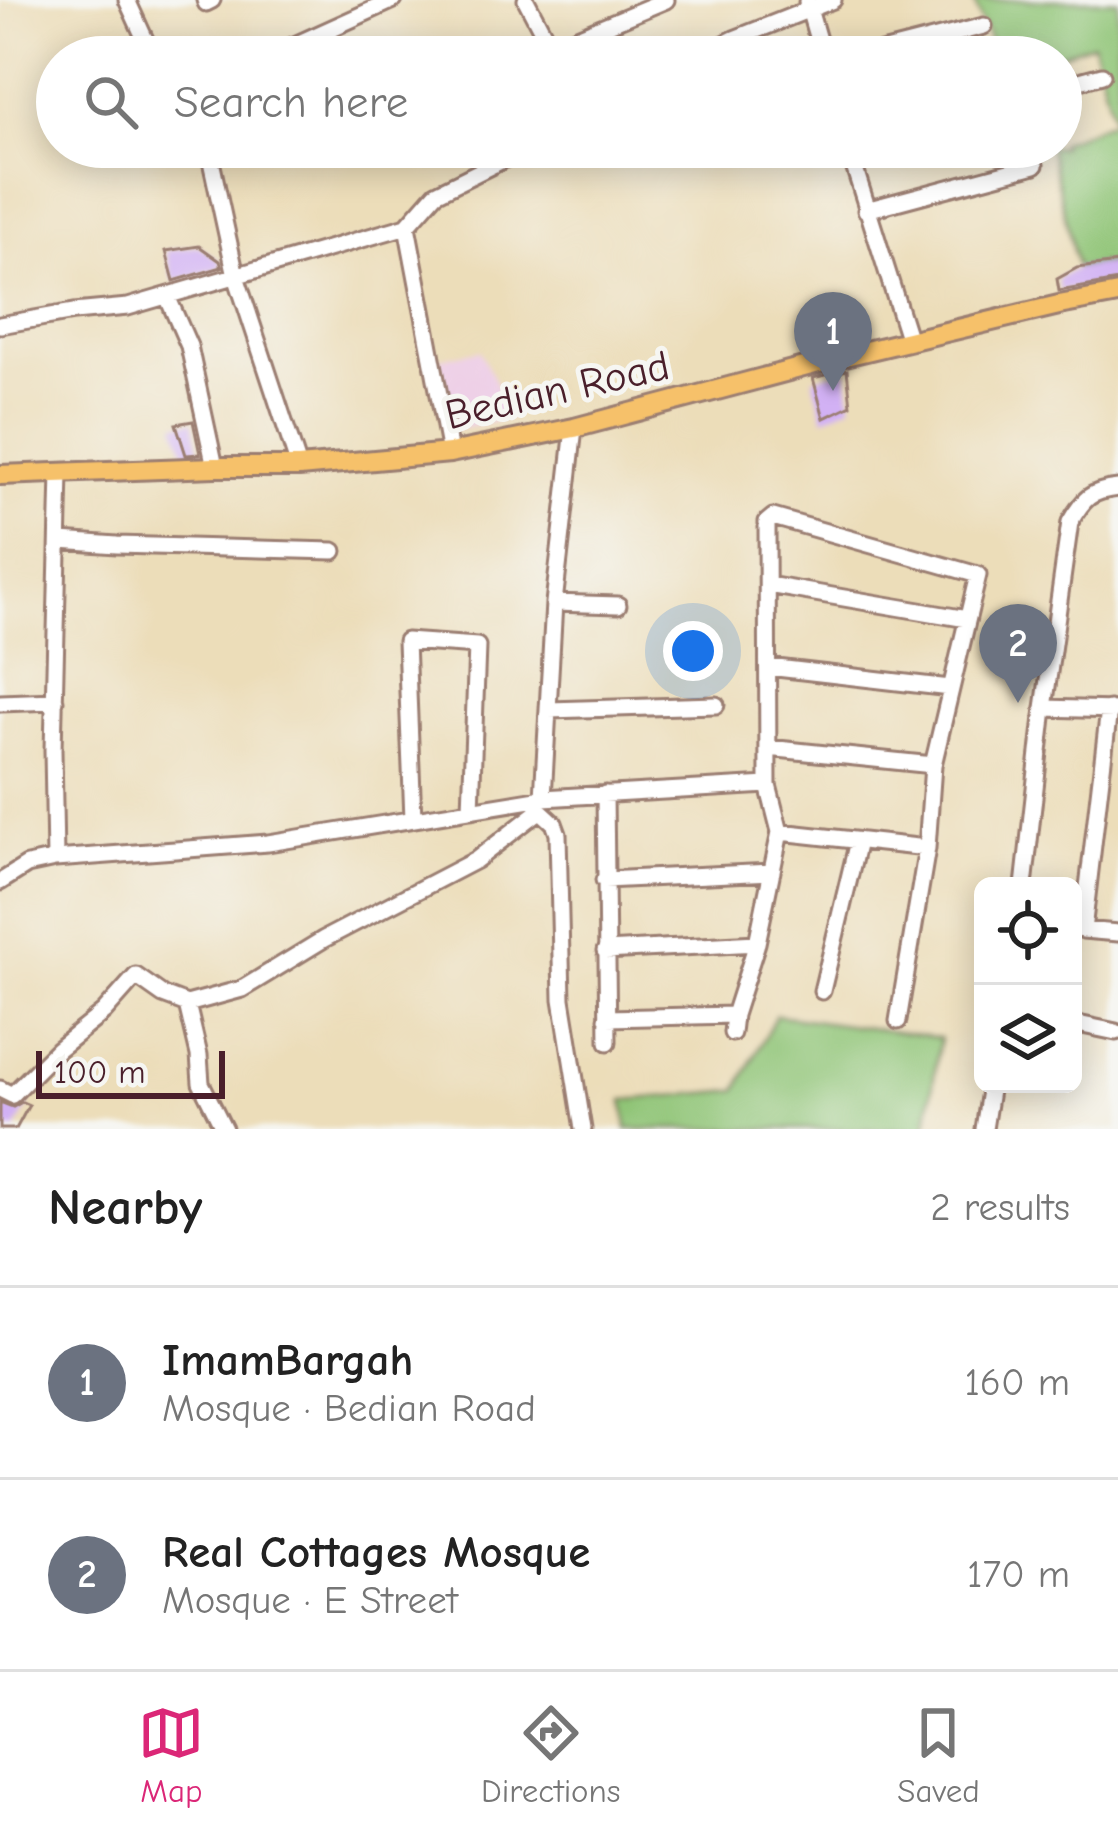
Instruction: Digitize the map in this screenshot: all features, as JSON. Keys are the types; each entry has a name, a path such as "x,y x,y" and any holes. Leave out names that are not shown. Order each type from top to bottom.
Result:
{"main road":[{"name":"Bedian Road","path":"0,475 298,467 450,453 574,428 909,341 1118,294"}],"street":[{"path":"127,0 143,36"},
{"path":"314,36 394,0"},
{"path":"526,0 545,36"},
{"path":"588,36 666,0"},
{"path":"742,36 808,5 833,0"},
{"path":"808,5 817,36"},
{"path":"945,36 984,26"},
{"path":"1082,80 1102,75"},
{"path":"213,168 236,277 298,467"},
{"path":"0,325 128,307 407,226 436,193 487,168"},
{"path":"854,168 909,341"},
{"path":"866,210 1027,168"},
{"path":"407,226 450,453"},
{"path":"166,296 189,346 215,467"},
{"path":"543,798 554,602 574,428"},
{"path":"55,859 60,473"},
{"path":"1025,877 1070,522 1082,500 1100,490 1118,488"},
{"path":"607,1018 733,1024 757,944 780,832 768,785 767,522 773,517 979,577 933,765 927,848 898,1022"},
{"path":"59,541 334,550"},
{"path":"768,584 967,619"},
{"path":"554,602 618,605"},
{"path":"413,819 406,641 477,646 471,810"},
{"path":"768,667 950,688"},
{"path":"0,703 55,701"},
{"path":"549,710 716,705"},
{"path":"1045,708 1114,710 1083,930 1118,933"},
{"path":"768,748 933,765"},
{"path":"0,882 27,866 55,859 268,843 543,798 768,785"},
{"path":"605,794 608,1042"},
{"path":"0,1089 12,1095 104,1012 136,976 163,995 187,1004 242,988 324,939 476,860 542,812 558,834 562,999 583,1129"},
{"path":"780,832 927,848"},
{"path":"822,991 858,841"},
{"path":"604,880 772,872"},
{"path":"605,951 757,944"},
{"path":"187,1004 201,1083 224,1129"},
{"path":"1082,1026 1116,1032"},
{"path":"985,1129 990,1093"}],"shaded area":[{"path":"480,350 512,418 451,431 438,358"}],"green space":[{"path":"973,0 1118,0 1118,263 1077,268 1054,168 1082,168 1082,133 1113,120 1093,43 1082,47 1082,36 988,36"},
{"path":"776,1015 940,1038 926,1129 627,1129 624,1100 737,1090"}],"building":[{"path":"199,246 222,267 174,281 166,251"},
{"path":"1118,263 1118,281 1059,291 1057,279 1077,268"},
{"path":"847,370 851,405 824,418 813,378"},
{"path":"193,421 200,454 186,455 176,424"},
{"path":"0,1102 13,1107 22,1102 29,1105 16,1129 0,1129"}],"place":[{"name":"ImamBargah","path":"833,391"},
{"name":"Real Cottages Mosque","path":"1018,703"}]}
